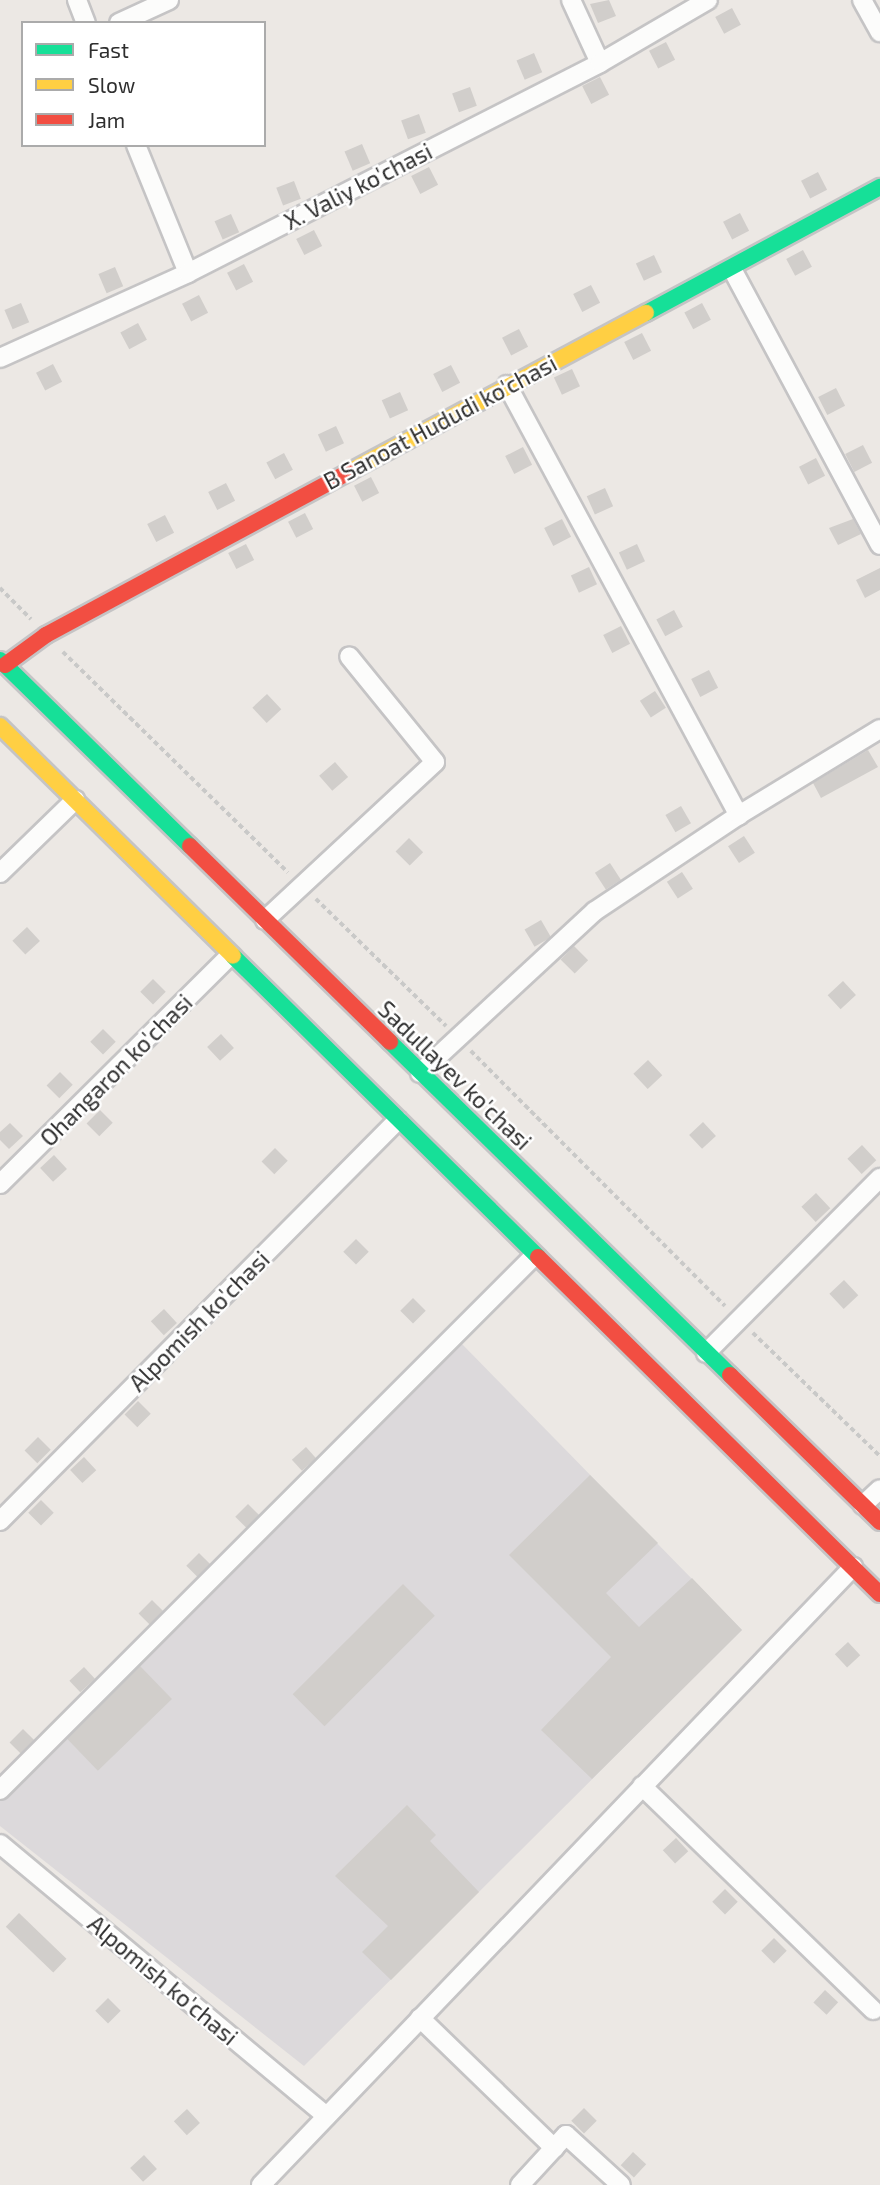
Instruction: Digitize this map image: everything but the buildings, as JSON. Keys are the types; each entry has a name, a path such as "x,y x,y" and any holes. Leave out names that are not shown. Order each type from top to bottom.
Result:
{"main road":[{"name":"B Sanoat Hududi ko'chasi","path":"2,662 46,635 506,385 732,269 880,187"},
{"name":"Sadullayev ko'chasi","path":"2,662 880,1521"},
{"path":"0,726 534,1256 880,1594"}],"street":[{"path":"77,0 85,21"},
{"path":"122,21 169,0"},
{"path":"571,0 600,63"},
{"name":"X. Valiy ko'chasi","path":"0,358 188,272 600,63 708,0"},
{"path":"862,0 880,32"},
{"path":"137,147 188,272"},
{"path":"732,269 880,545"},
{"path":"506,385 739,815"},
{"path":"265,920 304,887 435,762 349,656"},
{"path":"420,1073 595,911 739,815 880,729"},
{"path":"0,873 75,800"},
{"name":"Ohangaron ko'chasi","path":"0,1184 232,955"},
{"name":"Alpomish ko'chasi","path":"0,1521 398,1120"},
{"path":"706,1353 880,1178"},
{"path":"0,1790 534,1256"},
{"path":"863,1505 880,1489"},
{"path":"261,2185 853,1567"},
{"path":"642,1786 873,2010"},
{"name":"Alpomish ko'chasi","path":"0,1844 327,2116"},
{"path":"420,2018 554,2148"},
{"path":"520,2185 566,2135 621,2185"}],"path":[{"path":"0,588 457,1037 738,1319 880,1456"}],"shaded area":[{"path":"461,1343 742,1630 304,2066 0,1826 0,1801"}],"traffic: fast":[{"path":"646,313 880,187"},
{"path":"0,660 190,846"},
{"path":"233,956 538,1257"},
{"path":"390,1042 730,1375"}],"traffic: slow":[{"path":"349,472 646,313"},
{"path":"0,726 233,956"}],"traffic: jam":[{"path":"5,665 46,635 349,472"},
{"path":"190,846 390,1042"},
{"path":"538,1257 880,1594"},
{"path":"730,1375 880,1522"}]}
